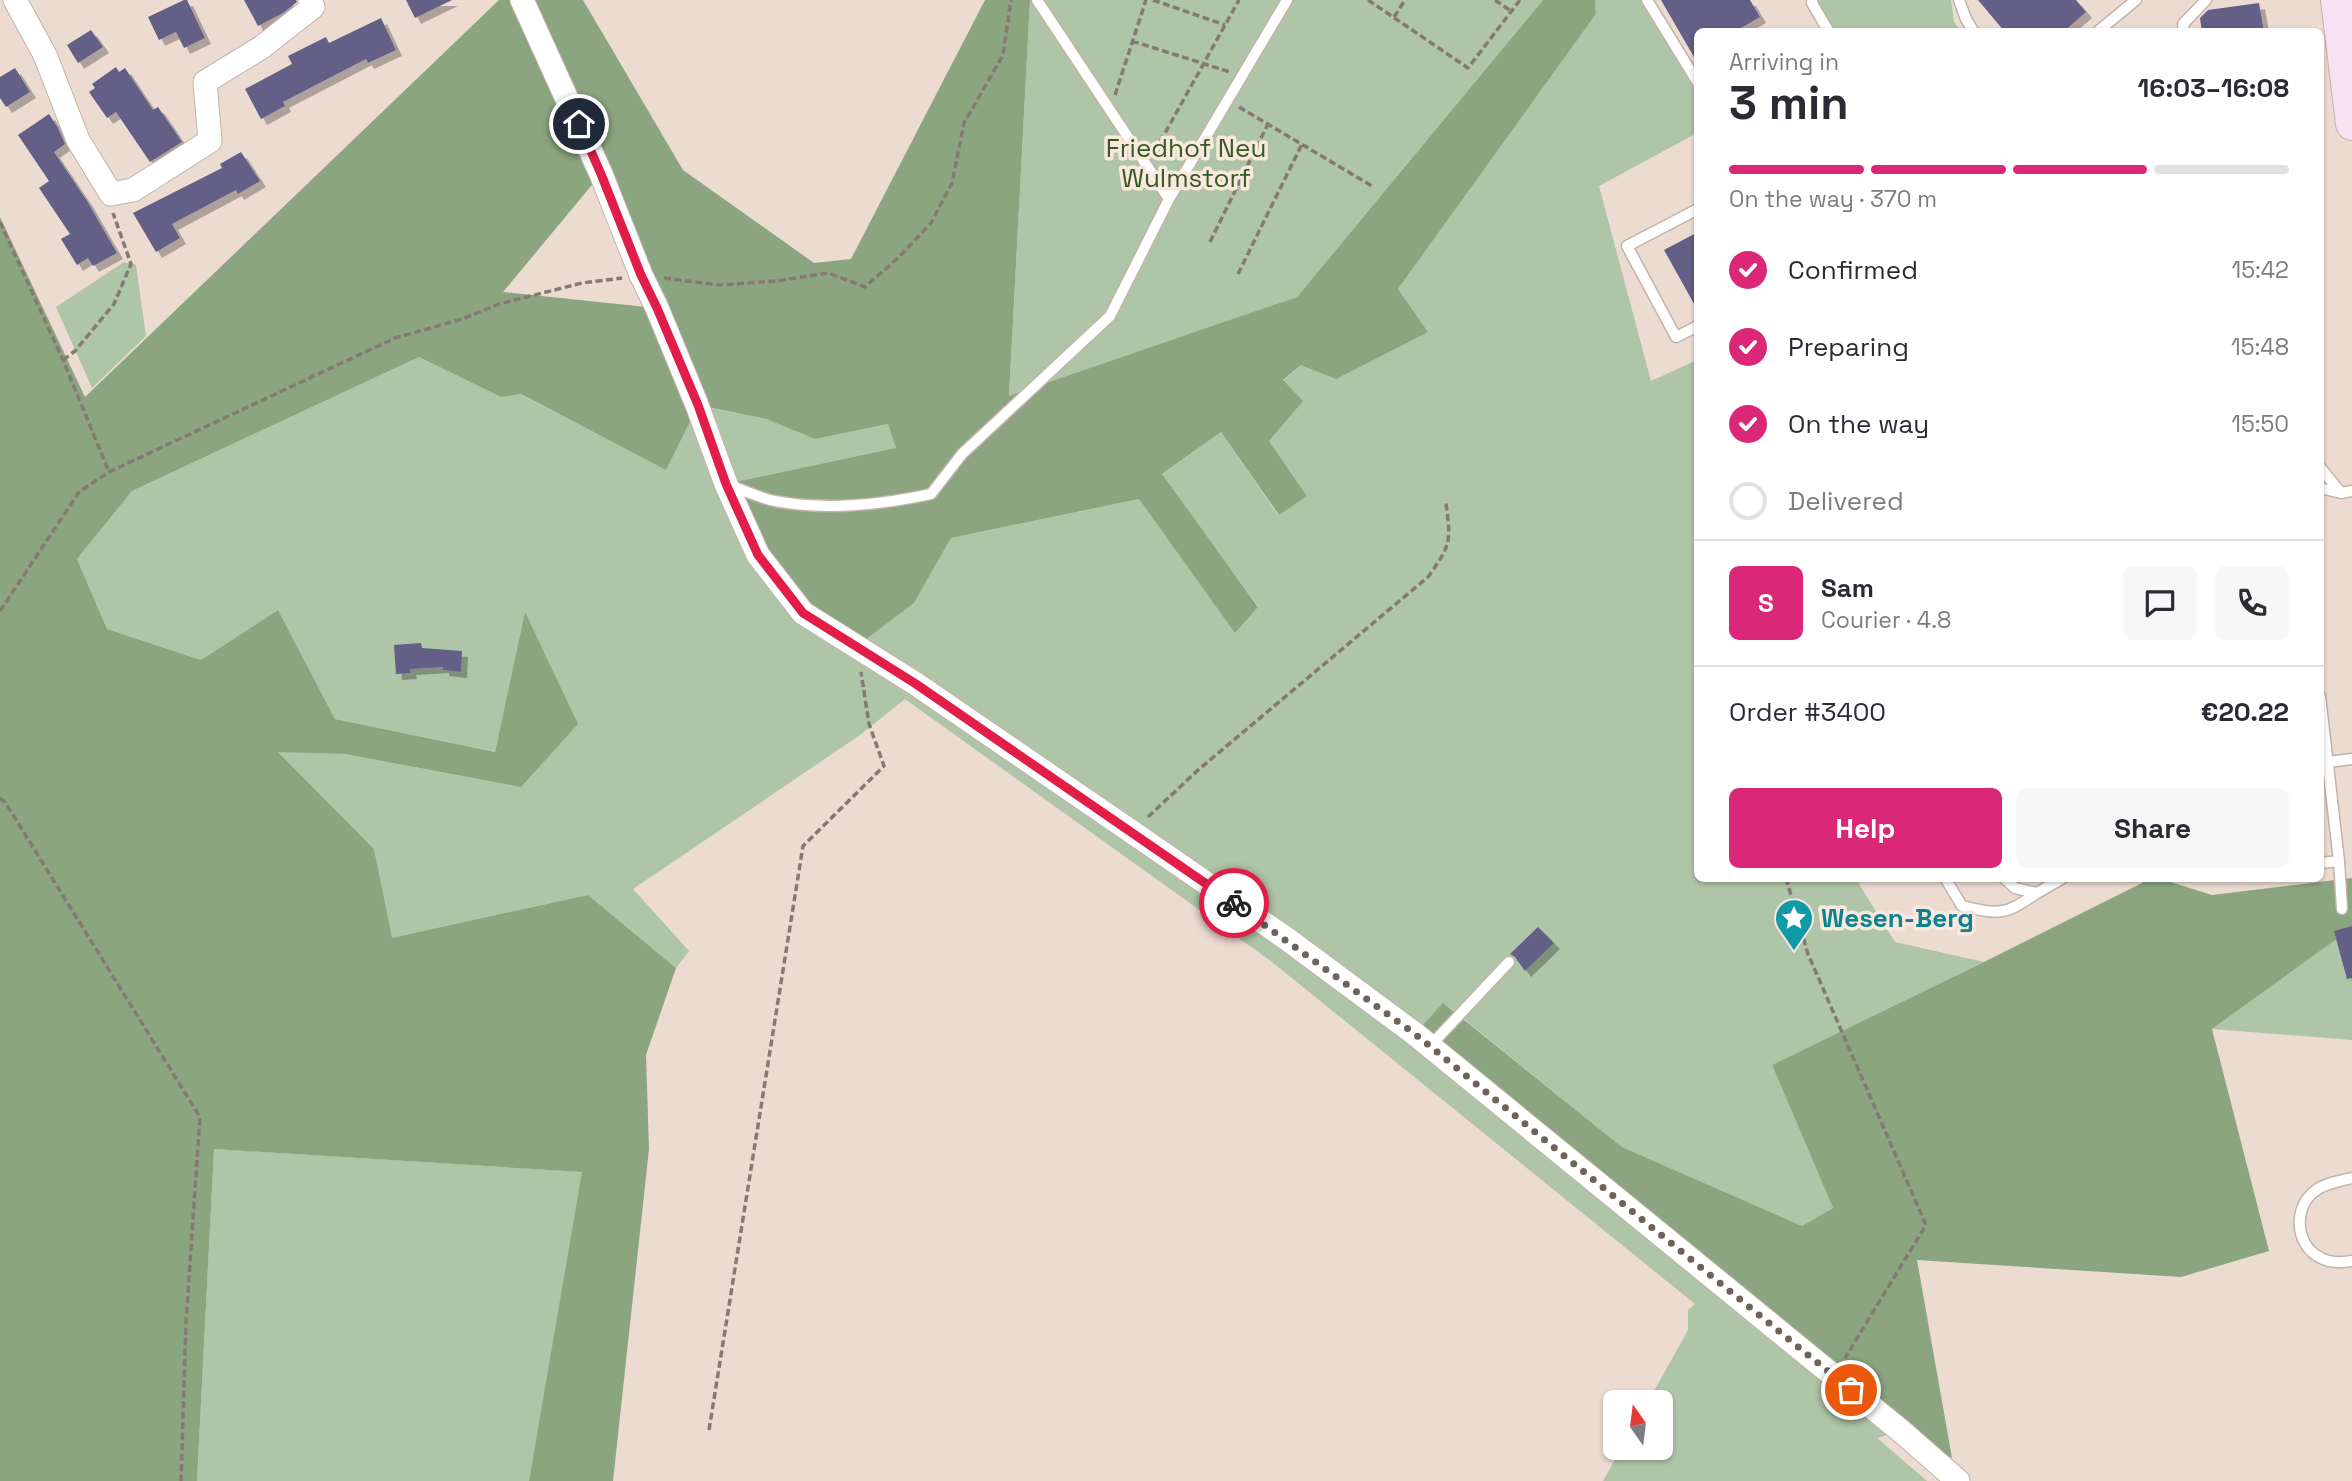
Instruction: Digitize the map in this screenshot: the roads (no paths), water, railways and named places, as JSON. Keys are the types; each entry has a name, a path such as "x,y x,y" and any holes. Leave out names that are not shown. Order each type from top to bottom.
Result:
{"main road":[{"path":"2337,0 2352,124"}],"street":[{"path":"15,0 45,55 78,140 111,194 133,190 210,142 205,82 262,47 316,2"},
{"path":"522,0 601,174 641,275 698,405 726,484 758,555 803,613 857,646 1287,939 1430,1046 1834,1376 1958,1481"}],"lane":[{"path":"1037,0 1169,199"},
{"path":"726,484 773,501 818,507 878,504 931,494 962,454 1111,316 1169,199 1287,0"},
{"path":"1647,0 1694,76"},
{"path":"1812,0 1827,28"},
{"path":"1959,0 1972,28"},
{"path":"2102,28 2136,0"},
{"path":"2184,28 2183,24 2206,0"},
{"path":"1694,211 1627,246 1676,337 1694,328"},
{"path":"2324,471 2346,492"},
{"path":"2324,489 2346,492"},
{"path":"2324,729 2342,909"},
{"path":"2328,762 2352,759"},
{"path":"2324,863 2339,861"},
{"path":"1947,882 1962,906 1991,913 2011,911 2056,882"},
{"path":"2008,882 2015,888 2037,893"},
{"path":"1430,1046 1509,962"},
{"path":"2352,1178 2315,1191 2305,1202 2299,1217 2300,1233 2307,1247 2319,1257 2334,1262 2352,1261"}],"place":[{"name":"Wesen-Berg","path":"1794,952"}],"park label":[{"name":"Friedhof Neu Wulmstorf","path":"1186,163"}]}
